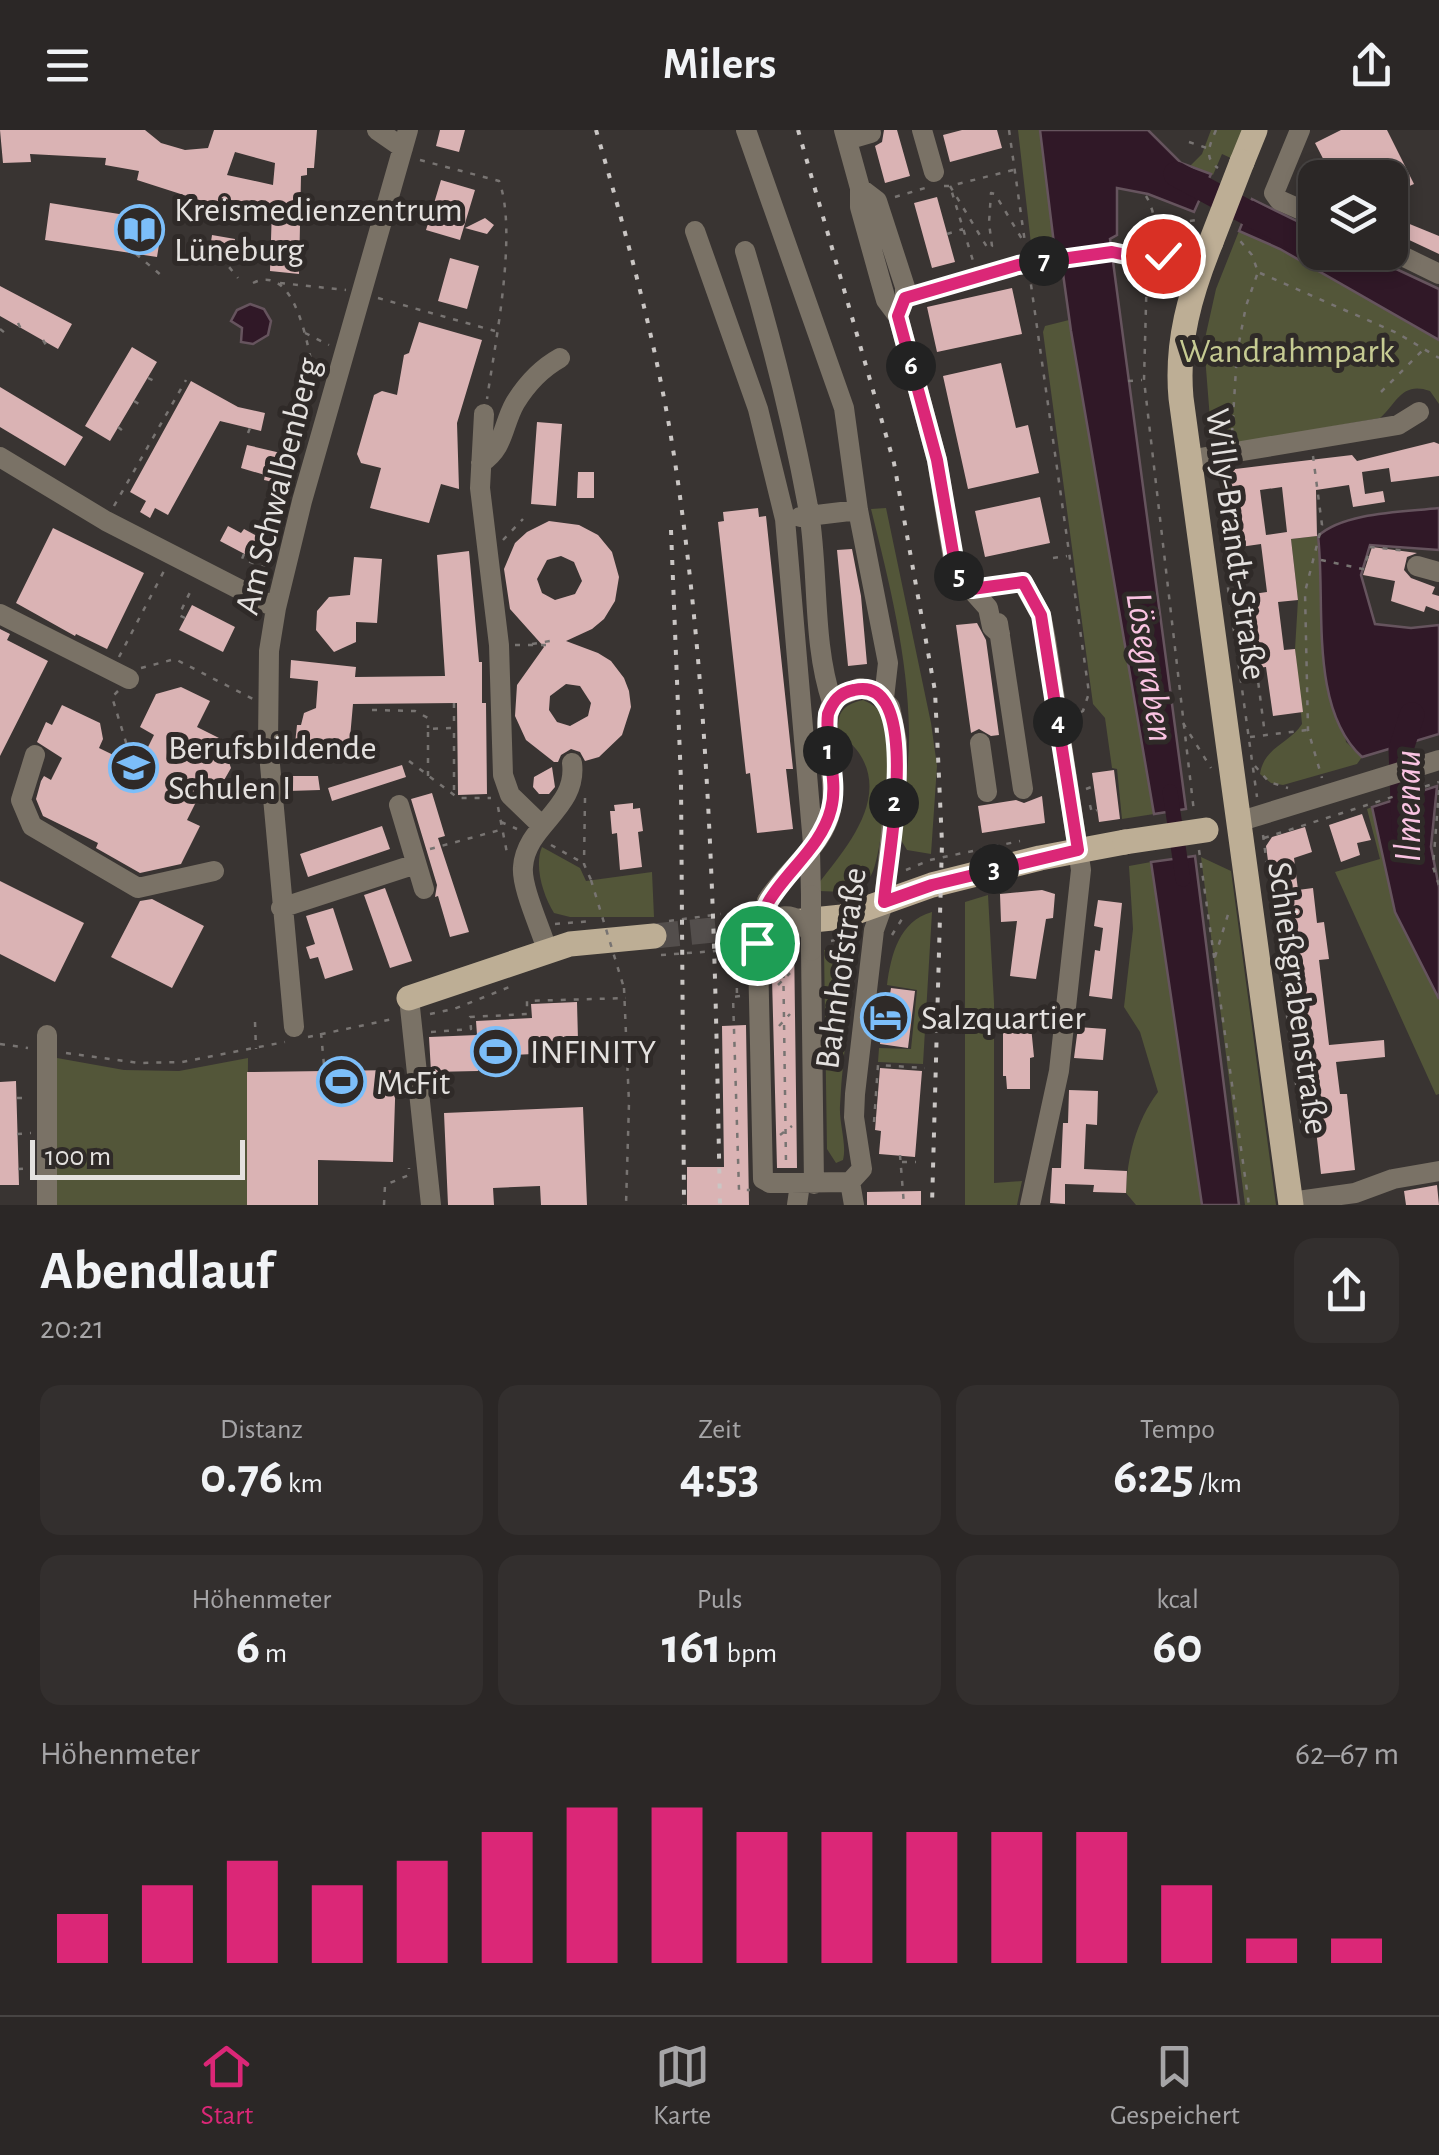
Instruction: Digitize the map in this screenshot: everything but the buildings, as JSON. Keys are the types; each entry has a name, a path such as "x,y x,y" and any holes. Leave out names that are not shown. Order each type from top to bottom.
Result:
{"main road":[{"name":"Willy-Brandt-Straße","path":"1245,805 1188,460 1178,368 1180,339 1206,231 1255,130"},
{"path":"751,944 932,885 1078,850 1206,830 1245,805"},
{"name":"Schießgrabenstraße","path":"1245,805 1291,1204"},
{"path":"412,1016 547,950 596,940 652,946"}],"street":[{"path":"377,130 406,139"},
{"name":"Bahnhofstraße","path":"746,130 844,408 858,510 888,664 884,698 896,727 897,773 884,902 874,930 855,1094 854,1116 862,1169 815,1190"},
{"path":"922,130 940,181"},
{"path":"1298,208 1279,200 1274,193 1300,130"},
{"path":"871,133 845,135 869,195 860,207 886,300 901,307 937,460 956,570 988,608 992,627 1005,636 1022,789"},
{"name":"Am Schwalbenberg","path":"296,1035 281,908 267,707 276,608 334,387 406,139"},
{"path":"695,231 758,410 785,520 812,848"},
{"name":"Bahnhofstraße","path":"745,251 772,340 809,515 825,670 832,702 826,726 832,804 812,848 767,901 751,944"},
{"path":"1408,259 1439,274"},
{"path":"480,463 500,446 514,406 528,386 560,358"},
{"path":"1188,460 1398,425 1418,412"},
{"path":"484,414 480,488 499,646 503,775 510,794 543,833"},
{"path":"0,457 106,521 276,608"},
{"path":"785,520 858,510"},
{"path":"1417,559 1439,572"},
{"path":"1023,582 1041,615 1046,640 1080,870 1060,1071 1030,1205"},
{"path":"0,614 120,674"},
{"path":"832,702 860,688 884,698"},
{"path":"987,792 981,754 1018,760"},
{"path":"34,755 21,800 32,826 138,888 214,871"},
{"path":"1245,805 1367,793 1439,760"},
{"path":"547,950 522,871 526,854 567,798 572,763"},
{"path":"399,805 424,889"},
{"name":"Bahnhofstraße","path":"812,848 815,1190"},
{"path":"281,908 415,859"},
{"path":"814,943 800,920 782,915 768,922 751,944 764,1179 815,1190"},
{"path":"412,1016 431,1205"},
{"path":"47,1043 47,1205"},
{"path":"1291,1204 1355,1193 1393,1179 1439,1171"},
{"name":"Bahnhofstraße","path":"815,1190 854,1205"}],"path":[{"path":"1009,130 1088,693 1083,711"},
{"path":"406,139 416,160 499,181 508,218 484,414"},
{"path":"1189,142 1209,148"},
{"path":"869,195 1015,170"},
{"path":"940,181 963,230 978,277"},
{"path":"940,181 990,249 991,193 1026,245"},
{"path":"1146,196 1156,230 1155,254 1147,268 1144,380 1182,722 1215,775"},
{"path":"1147,268 1169,247 1183,222 1206,231"},
{"path":"947,234 963,230"},
{"path":"1229,453 1235,416 1237,353 1246,306 1258,272 1252,255 1236,236"},
{"path":"1169,247 1187,254"},
{"path":"901,307 978,277 1058,258 1112,252 1131,256 1147,268"},
{"path":"136,254 162,276"},
{"path":"222,257 238,278"},
{"path":"1258,272 1425,348 1439,358"},
{"path":"253,283 260,280 337,287"},
{"path":"1147,287 1174,281"},
{"path":"280,283 294,303 314,376 334,387"},
{"path":"372,297 497,332"},
{"path":"18,324 23,332"},
{"path":"0,329 6,333"},
{"path":"304,332 322,342"},
{"path":"43,340 48,348"},
{"path":"1381,392 1425,348"},
{"path":"148,378 158,384"},
{"path":"106,521 186,380"},
{"path":"1128,381 1144,380"},
{"path":"134,402 144,407"},
{"path":"160,424 166,427"},
{"path":"118,427 128,435"},
{"path":"1311,440 1322,525 1305,592 1308,730 1322,779"},
{"path":"136,468 141,472"},
{"path":"1216,515 1222,530 1254,757 1245,805"},
{"path":"490,556 523,520"},
{"path":"1321,560 1363,569 1371,547 1417,559"},
{"path":"244,554 242,559 283,574"},
{"path":"133,765 112,697 171,556"},
{"path":"1053,558 1068,556"},
{"path":"186,618 180,615 200,572"},
{"path":"533,645 550,643"},
{"path":"1255,656 1265,735"},
{"path":"120,674 176,659 267,707"},
{"path":"398,704 398,710"},
{"path":"454,704 454,795"},
{"path":"372,710 416,710 428,718 428,776"},
{"path":"428,728 455,730"},
{"path":"1250,737 1308,730"},
{"path":"408,761 458,798 489,798"},
{"path":"1253,763 1269,782 1290,788"},
{"path":"1304,1144 1263,838 1367,793 1439,782"},
{"path":"1084,790 1094,786"},
{"path":"1439,790 1433,867 1439,885"},
{"path":"585,801 584,864 626,998 626,1205"},
{"path":"415,859 501,829"},
{"path":"543,833 584,864"},
{"path":"922,863 1025,840"},
{"path":"1231,905 1214,962 1249,1205"},
{"path":"782,930 785,1132 815,1190"},
{"path":"652,946 843,940 858,962"},
{"path":"746,1183 748,1190 739,1190 735,997 751,944"},
{"path":"778,985 790,973"},
{"path":"0,1044 47,1043 139,1062 182,1062 256,1049 296,1035 454,1008 519,983"},
{"path":"412,1016 472,1029 470,1017 527,1014 526,1001 626,998"},
{"path":"778,1027 790,1014"},
{"path":"255,1022 256,1049"},
{"path":"321,1033 324,1065"},
{"path":"782,1060 791,1058"},
{"path":"735,1066 743,1065"},
{"path":"874,1122 878,1065 924,1068"},
{"path":"782,1093 791,1092"},
{"path":"17,1098 36,1098"},
{"path":"779,1136 792,1126"},
{"path":"18,1134 36,1133"},
{"path":"900,1155 904,1205"},
{"path":"384,1205 384,1185 408,1175 408,1158"},
{"path":"900,1162 916,1162"},
{"path":"18,1169 38,1168"}],"green space":[{"path":"1018,130 1040,130 1054,244 1045,250 1035,250 1031,244"},
{"path":"1211,130 1244,130 1233,159 1222,154 1213,175 1190,166 1202,154"},
{"name":"Wandrahmpark","path":"1239,231 1280,249 1298,259 1298,270 1317,270 1439,340 1439,404 1430,391 1413,389 1401,395 1380,418 1212,445 1204,343 1216,289"},
{"path":"1069,320 1154,814 1122,819 1117,769 1112,768 1105,718 1093,704 1043,332 1045,326"},
{"path":"886,508 937,766 931,854 907,850 901,840 908,703 896,619 871,509"},
{"path":"1317,536 1346,742 1362,757 1357,764 1283,785 1271,783 1260,774 1266,758 1302,724 1295,649 1298,600 1291,539"},
{"path":"863,700 882,714 888,733 885,801 875,866 860,886 819,891 819,883 851,839 867,805 867,770 859,753 838,728 844,709"},
{"path":"1372,807 1395,912 1439,999 1436,1095 1335,872 1380,859 1367,809"},
{"path":"542,847 580,868 586,881 652,872 654,917 570,917 554,913 541,880"},
{"path":"1201,857 1231,871 1276,1205 1245,1205"},
{"path":"1151,862 1202,1205 1136,1205 1126,1193 1134,1140 1158,1092 1140,1032 1124,1007 1133,929 1129,866"},
{"path":"988,895 994,1003 994,1183 1022,1181 1017,1205 965,1205 965,902"},
{"path":"932,912 923,1064 878,1062 879,1048 911,1049 917,990 887,985 894,951 904,931"},
{"path":"824,950 836,950 846,956 852,961 854,972 840,1106 844,1154 843,1160 836,1163 827,1149"},
{"path":"57,1058 124,1070 179,1071 248,1058 247,1205 55,1205"}],"water":[{"path":"1040,130 1148,130 1181,163 1211,174 1194,212 1148,194 1117,188 1117,235 1110,239 1186,809 1154,814 1059,245 1054,244"},
{"path":"1252,199 1298,222 1298,259 1280,249 1239,231"},
{"path":"1317,270 1398,270 1439,289 1439,340"},
{"path":"250,304 264,309 271,321 268,335 253,344 241,342 242,328 231,321 237,310"},
{"path":"1439,508 1439,550 1370,545 1361,575 1375,624 1411,628 1439,625 1439,734 1362,757 1345,736 1326,683 1318,536 1358,518"},
{"path":"1437,786 1431,847 1439,887 1439,999 1395,912 1372,807"},
{"path":"1195,856 1239,1205 1202,1205 1151,862"}],"waterway":[{"name":"Ilmenau","path":"1176,174 1298,240"},
{"name":"Ilmenau","path":"1404,828 1401,749 1412,715"},
{"name":"Lösegraben","path":"1170,792 1183,879"}],"tunnel":[{"path":"654,936 733,928"}],"railway":[{"path":"596,130 651,336 675,462 687,554 710,833 720,1205"},
{"path":"798,130 894,463 935,691 942,843 932,1205"},
{"path":"671,530 681,781 684,1205"}],"place":[{"name":"Kreismedienzentrum Lüneburg","path":"139,229"},
{"name":"Berufsbildende Schulen I","path":"133,767"},
{"name":"Salzquartier","path":"886,1017"},
{"name":"INFINITY","path":"495,1051"},
{"name":"McFit","path":"341,1082"}],"route":[{"path":"757,943 760,916 770,895 810,850 831,810 826,726 832,702 850,690 870,689 884,698 896,727 897,773 884,902 932,885 1078,850 1041,615 1023,582 972,589 956,570 937,460 898,316 905,298 1018,265 1122,252 1147,268 1163,256"}]}
